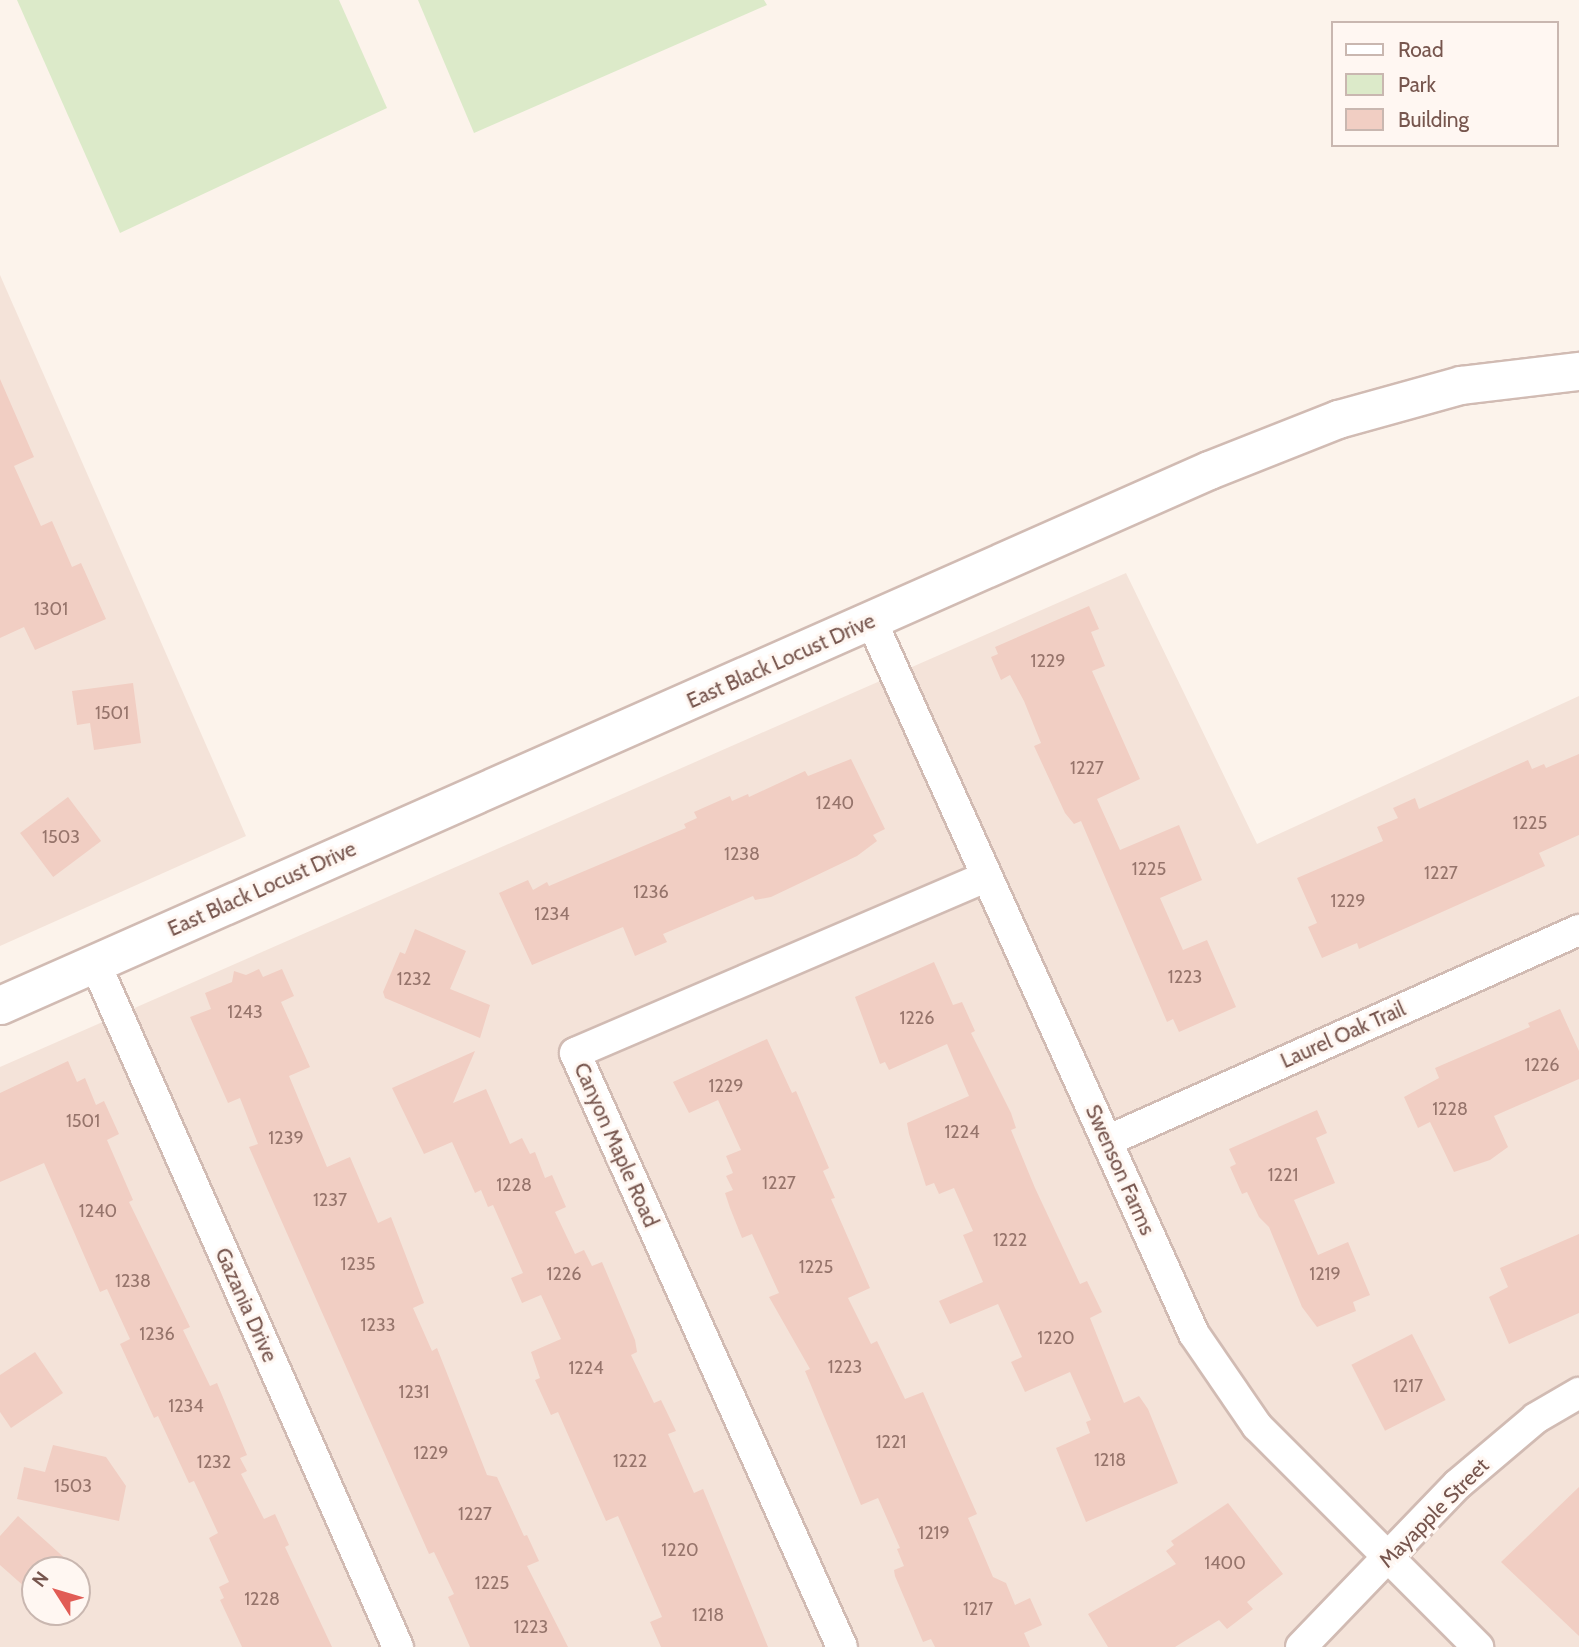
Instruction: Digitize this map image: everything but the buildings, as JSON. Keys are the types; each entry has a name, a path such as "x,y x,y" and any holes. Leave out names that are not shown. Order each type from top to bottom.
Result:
{"street":[{"name":"East Black Locust Drive","path":"0,1005 1209,470 1338,419 1461,385 1579,371"},
{"name":"Swenson Farms","path":"872,620 1194,1334 1257,1426 1478,1647"},
{"name":"Canyon Maple Road","path":"842,1647 575,1053 987,876"},
{"name":"Laurel Oak Trail","path":"1107,1141 1579,930"},
{"name":"Gazania Drive","path":"95,963 398,1647"},
{"name":"Mayapple Street","path":"1301,1647 1458,1483 1536,1418 1579,1393"}],"shaded area":[{"path":"0,275 246,836 0,946"},
{"path":"1126,573 1257,844 1579,696 1579,1647 0,1647 0,1067"}],"green space":[{"path":"17,0 339,0 387,108 120,233"},
{"path":"418,0 764,0 767,5 474,133"}]}
